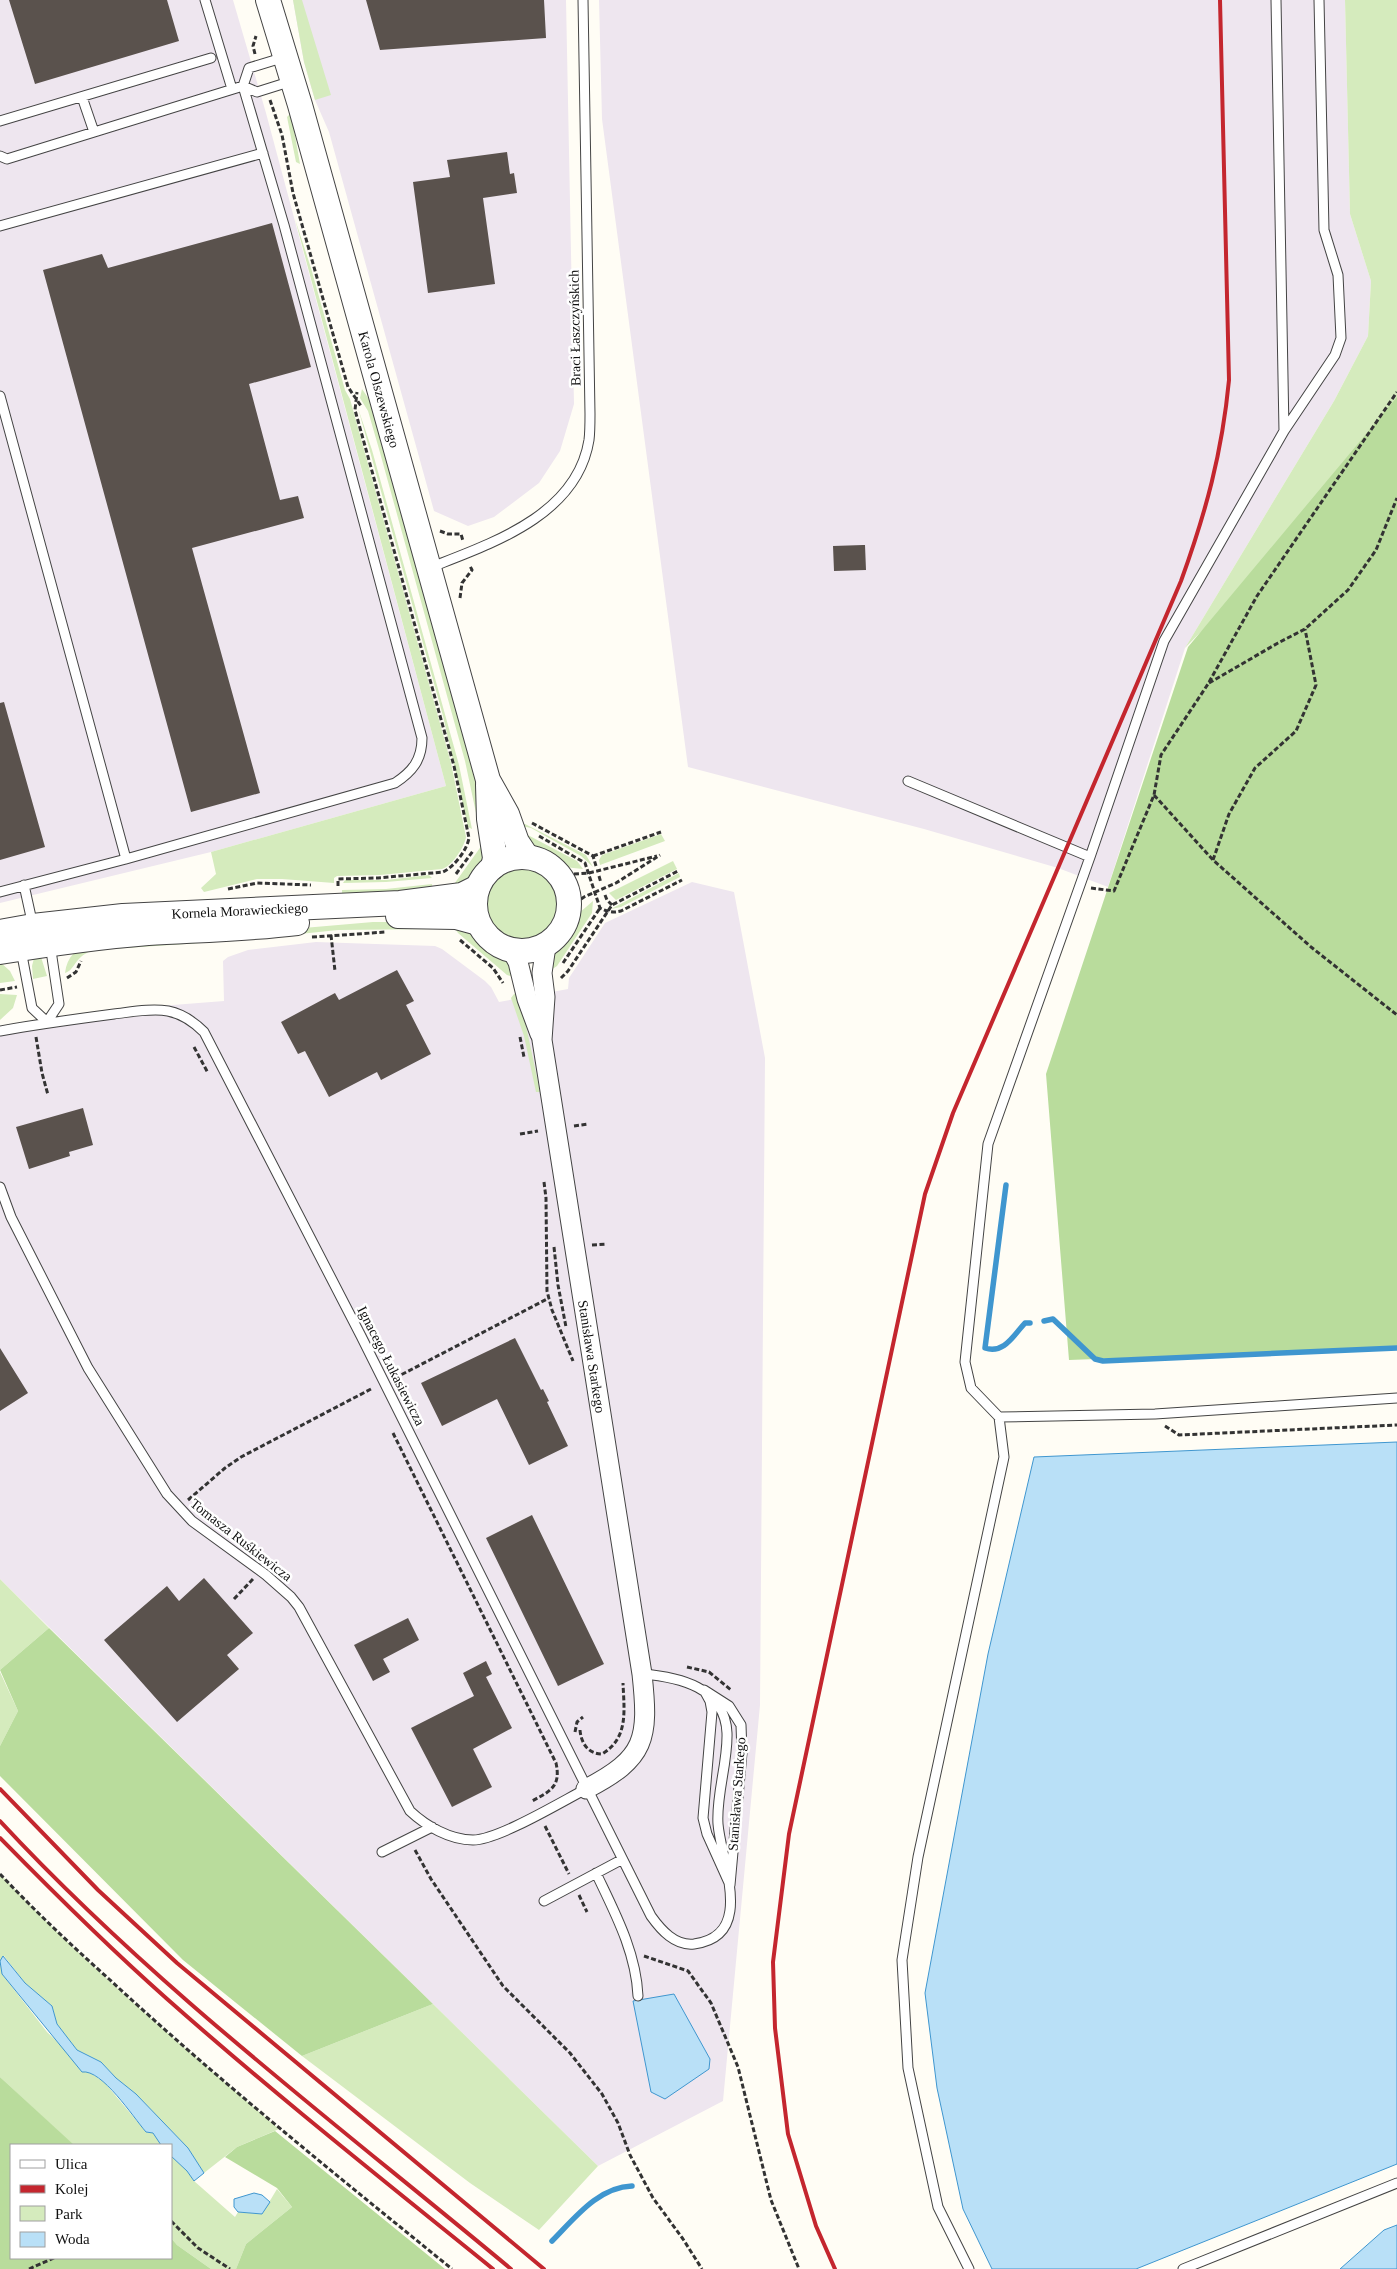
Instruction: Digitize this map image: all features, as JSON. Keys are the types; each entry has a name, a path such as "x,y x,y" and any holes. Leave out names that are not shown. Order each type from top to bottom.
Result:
{"street":[{"name":"Karola Olszewskiego","path":"268,0 488,780 506,814 517,842 528,857"},
{"name":"Karola Olszewskiego","path":"488,780 489,819 495,858 493,867"},
{"path":"528,857 545,863 559,875 567,890 569,908 566,923 558,936 546,946 529,951 512,951 498,945 486,936 478,923 474,905 478,887 493,867 509,859 528,857"},
{"name":"Kornela Morawieckiego","path":"0,932 33,926 123,916 383,904 462,895 478,887"},
{"name":"Kornela Morawieckiego","path":"11,950 148,934 228,930 373,916 456,917 478,923"},
{"path":"542,1040 545,997 542,973 546,946"},
{"path":"512,951 518,962 527,999 542,1040"},
{"name":"Stanisława Starkego","path":"542,1040 642,1674 645,1725 638,1747 621,1770 586,1789"}],"lane":[{"path":"204,0 232,89"},
{"name":"Braci Łaszczyńskich","path":"429,568 499,540 533,519 564,495 581,465 589,441 583,0"},
{"path":"1276,0 1284,431"},
{"path":"969,2269 938,2207 908,2068 902,1960 918,1857 1004,1457 999,1417 971,1388 965,1362 988,1144 1164,641 1284,431 1335,356 1341,338 1338,275 1324,230 1319,0"},
{"path":"0,892 126,859 395,783 412,770 419,760 422,738 243,86 249,68 285,57"},
{"path":"0,121 211,58"},
{"path":"0,156 7,159 243,86 257,92 292,81"},
{"path":"82,98 94,132"},
{"path":"0,226 263,154"},
{"path":"0,396 126,859"},
{"path":"908,781 1090,857"},
{"path":"24,885 33,926 50,944 59,1004 47,1022 32,1008 11,950 33,926"},
{"name":"Ignacego Łukasiewicza","path":"0,1031 47,1022 127,1012 167,1010 183,1015 196,1024 210,1042 361,1336 621,1860 655,1922 668,1936 677,1941"},
{"name":"Tomasza Ruśkiewicza","path":"0,1187 12,1217 88,1368 137,1448 178,1508 291,1597 318,1640 407,1805 415,1816 432,1827 472,1840 492,1836 586,1789"},
{"path":"999,1417 1156,1414 1397,1398"},
{"name":"Stanisława Starkego","path":"642,1674 683,1680 704,1690 729,1706 741,1725 742,1753 729,1916 725,1927 716,1936 704,1942 691,1944 677,1941"},
{"name":"Stanisława Starkego","path":"704,1690 710,1701 712,1712 703,1818 707,1834 730,1885"},
{"name":"Stanisława Starkego","path":"704,1690 714,1700 722,1713 727,1732 718,1824 730,1885"},
{"path":"382,1852 432,1827"},
{"path":"544,1902 621,1860"},
{"path":"596,1873 630,1951 638,1996"},
{"path":"1183,2269 1397,2183"}],"path":[{"path":"257,31 254,48 259,65"},
{"path":"266,89 282,135 293,193 348,387 364,410"},
{"path":"356,386 355,410 454,766 468,834 468,842 456,861 448,870 435,873 435,878"},
{"path":"1078,886 1114,891 1154,795 1161,755 1208,684 1257,596 1397,392"},
{"path":"1208,684 1278,642 1305,629 1348,590 1376,550 1397,498"},
{"path":"1213,860 1228,814 1255,768 1296,731 1316,685 1305,629"},
{"path":"1154,795 1213,860 1311,946 1397,1015"},
{"path":"525,819 594,856 660,832"},
{"path":"531,832 585,863 600,908 606,911 613,913 621,911 682,880"},
{"path":"454,876 476,847"},
{"path":"559,875 589,873 660,855 616,883 594,893 569,908"},
{"path":"594,856 596,866"},
{"path":"556,982 568,971 606,911 612,905 678,871"},
{"path":"599,876 601,883"},
{"path":"605,895 612,905"},
{"path":"558,970 600,908"},
{"path":"331,935 335,971"},
{"path":"454,936 493,968 503,983"},
{"path":"34,1025 42,1073 48,1095"},
{"path":"518,1030 526,1064"},
{"path":"520,1134 537,1131 536,1122"},
{"path":"544,1180 546,1198 547,1292 552,1310 574,1363"},
{"path":"178,1508 225,1468 241,1457 372,1390"},
{"path":"1156,1414 1166,1427 1179,1434 1397,1425"},
{"path":"234,1599 252,1581"},
{"path":"679,1666 708,1672 734,1692"},
{"path":"580,1730 585,1746 595,1754 602,1754 616,1742 624,1720 622,1680"},
{"path":"574,1738 577,1722 583,1717"},
{"path":"409,1839 431,1879 503,1986 570,2053 602,2094 618,2123 630,2155 653,2198 702,2269"},
{"path":"0,1874 32,1908 267,2120 452,2269"},
{"path":"630,1951 688,1970 711,2003 738,2067 771,2200 799,2269"},
{"path":"172,2222 198,2248 230,2269"},
{"path":"29,2269 52,2259"}],"shaded area":[{"path":"0,0 233,0 266,113 446,786 211,852 0,903"},
{"path":"293,0 566,0 574,404 560,451 539,483 494,517 468,526 434,511 329,132 315,100 304,62"},
{"path":"599,0 1345,0 1350,214 1371,281 1368,336 1334,401 1185,648 1108,887 1058,868 924,829 688,767 602,119"},
{"path":"692,882 734,892 765,1058 760,1705 723,2101 598,2166 0,1579 0,1028 109,1010 224,1001 223,961 228,957 248,950 316,942 435,946 442,949 485,981 491,987 499,1002 568,989 569,978 605,923"}],"green space":[{"path":"293,0 302,0 331,95 315,100 304,62"},
{"path":"1345,0 1397,0 1397,431 1185,648 1334,401 1368,336 1371,281 1350,214"},
{"path":"291,113 300,164 296,162 287,117"},
{"path":"295,219 311,268 345,390 350,399 451,763 466,837 457,856 442,869 380,875 337,876 334,878 334,883 257,879 204,892 201,888 216,874 211,852 446,786"},
{"path":"362,389 371,402 471,757 485,825 479,827 465,761 379,449 368,411 360,398"},
{"path":"1397,397 1397,1348 1069,1360 1046,1074 1188,647"},
{"path":"358,408 372,450 459,765 472,829 468,827 443,716"},
{"path":"525,824 586,855 593,867 581,856 531,828 517,825"},
{"path":"524,833 577,861 583,869 564,867 537,852"},
{"path":"661,834 665,841 600,865 599,860 602,855"},
{"path":"482,845 482,864 478,874 452,887"},
{"path":"673,861 677,869 616,900 609,893"},
{"path":"522,867 537,870 549,878 557,890 560,905 557,920 549,932 537,940 522,943 507,940 495,932 487,920 484,905 487,890 495,878 507,870"},
{"path":"679,873 680,877 621,907 611,909"},
{"path":"429,875 432,878 343,883 345,880 386,880"},
{"path":"432,884 433,893 342,899 342,890 386,889"},
{"path":"593,901 592,913 557,966 551,970 552,955 567,936 579,913"},
{"path":"373,922 436,922 437,927 434,929 338,930 231,941 95,950 83,955 65,973 68,962 73,954 91,943 222,935"},
{"path":"454,927 472,931 490,949 507,961 513,977 507,975 458,933"},
{"path":"41,957 47,976 33,979 32,966 34,958"},
{"path":"0,962 10,971 15,981 0,983"},
{"path":"519,993 540,1092 536,1092 524,1036 511,998 514,994"},
{"path":"0,994 17,995 13,1008 0,1020"},
{"path":"0,1579 49,1628 0,1670"},
{"path":"49,1628 433,2004 302,2056 183,1960 0,1776 0,1746 18,1711 0,1670"},
{"path":"0,1672 18,1711 0,1746"},
{"path":"0,1874 101,1973 279,2129 237,2147 204,2173 188,2148 136,2094 116,2078 101,2062 77,2050 57,2024 52,2006 25,1983 4,1956 2,1974 47,2032 88,2071 105,2083 146,2132 153,2133 160,2144 72,2144 0,2077"},
{"path":"433,2004 598,2166 539,2230 470,2183 302,2056"},
{"path":"0,2077 73,2144 10,2144 10,2259 172,2259 172,2239 177,2245 211,2269 0,2269"},
{"path":"275,2131 445,2269 236,2269 246,2244 292,2207 277,2188 225,2157 237,2147"},
{"path":"172,2157 187,2171 194,2181 235,2217 238,2212 262,2214 277,2189 292,2207 246,2244 236,2269 211,2269 177,2245 172,2239"}],"water":[{"path":"1397,1442 1397,2164 1136,2269 992,2269 963,2209 937,2088 925,1993 988,1654 1034,1457"},
{"path":"3,1956 25,1983 52,2006 57,2024 77,2050 101,2062 116,2078 136,2094 188,2148 204,2173 194,2181 187,2171 172,2157 172,2144 160,2144 153,2133 146,2132 108,2086 90,2073 82,2072 2,1974 0,1961"},
{"path":"674,1994 710,2059 709,2069 665,2099 651,2092 633,2001"},
{"path":"254,2193 262,2195 270,2202 262,2214 238,2212 234,2207 234,2199"},
{"path":"1397,2225 1397,2269 1340,2269 1384,2230"}],"building":[{"path":"9,0 167,0 179,41 35,84"},
{"path":"366,0 544,0 546,38 380,50"},
{"path":"507,152 510,174 514,173 517,193 483,198 495,284 428,293 413,182 450,177 447,160"},
{"path":"272,223 311,367 249,384 280,500 298,496 304,518 192,548 260,793 191,812 43,270 102,254 108,268"},
{"path":"865,545 866,570 834,571 833,546"},
{"path":"4,702 45,847 0,860 0,703"},
{"path":"397,970 414,1001 406,1005 431,1054 381,1080 377,1072 329,1097 305,1051 298,1054 281,1022 335,993 339,1000"},
{"path":"83,1108 93,1145 69,1152 70,1156 29,1169 16,1127"},
{"path":"515,1338 541,1390 543,1389 549,1401 547,1402 568,1446 529,1465 497,1399 442,1426 421,1383"},
{"path":"0,1348 28,1393 0,1411"},
{"path":"532,1515 604,1664 558,1686 486,1538"},
{"path":"204,1578 253,1633 227,1655 239,1669 177,1722 104,1640 167,1586 179,1601"},
{"path":"408,1618 419,1640 383,1659 390,1672 373,1681 354,1645"},
{"path":"486,1661 492,1674 486,1677 512,1728 473,1749 492,1787 452,1807 411,1728 474,1696 463,1673"}],"waterway":[{"path":"1006,1185 985,1348 992,1349 1003,1346 1008,1343 1025,1323 1030,1323"},
{"path":"1044,1321 1053,1319 1095,1359 1103,1361 1397,1348"},
{"path":"552,2241 578,2214 598,2198 608,2192 632,2186"}],"railway":[{"path":"835,2269 816,2226 788,2134 775,2028 773,1962 789,1834 925,1194 953,1113 1181,581 1212,482 1222,432 1229,380 1220,0"},
{"path":"0,1789 98,1890 177,1963 544,2269"},
{"path":"0,1821 120,1941 183,1997 313,2107 511,2269"},
{"path":"0,1838 144,1979 246,2067 493,2269"}]}
